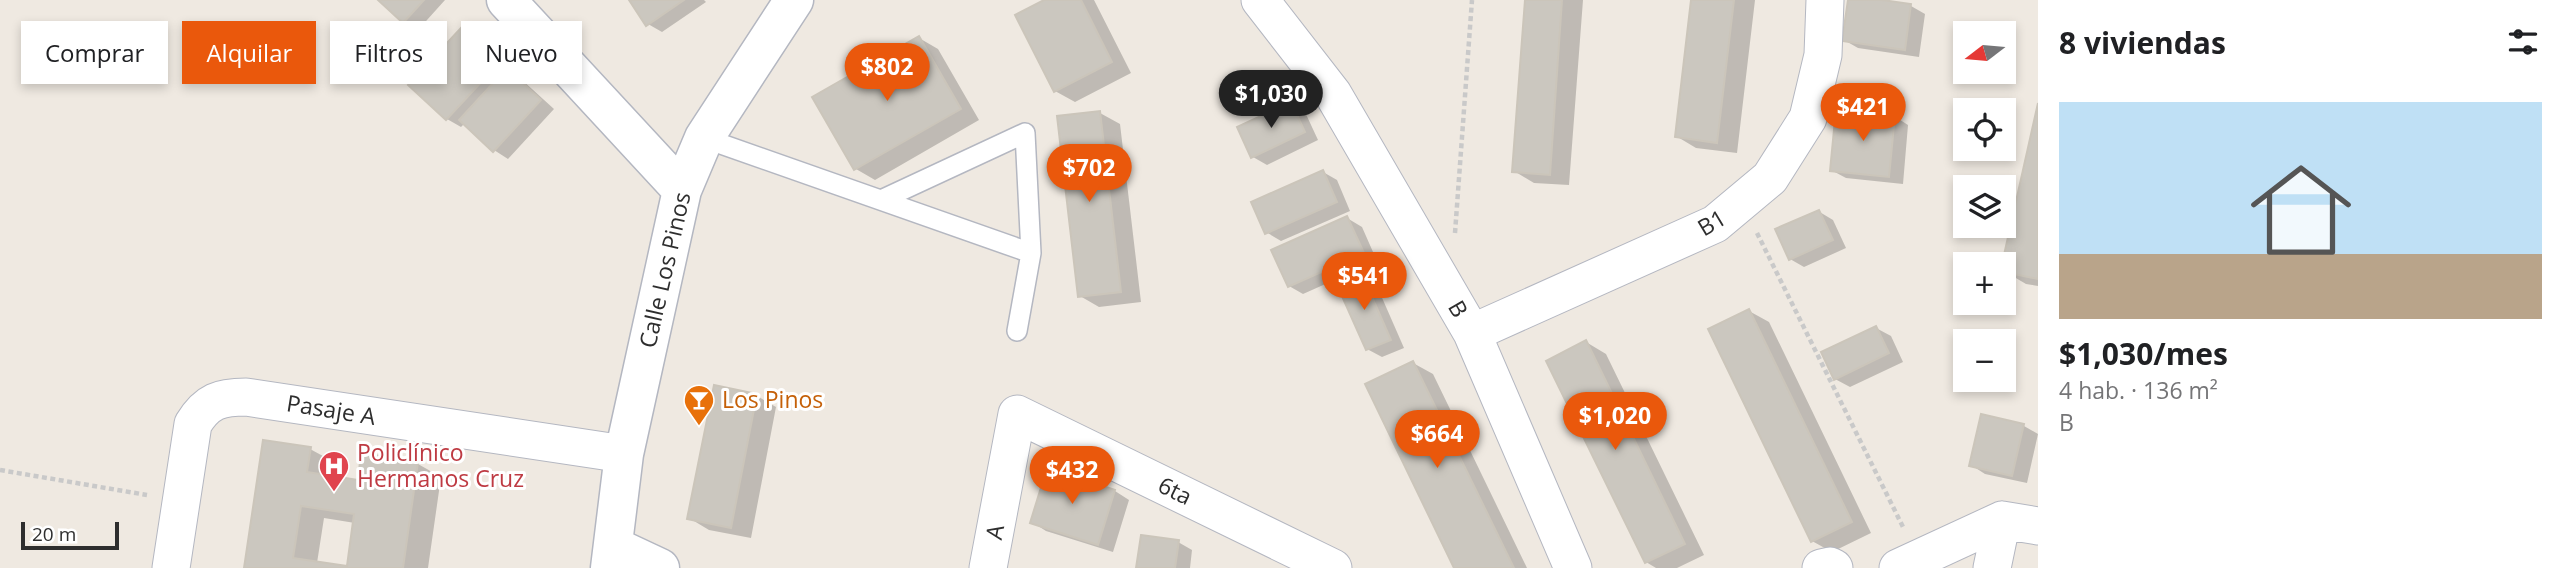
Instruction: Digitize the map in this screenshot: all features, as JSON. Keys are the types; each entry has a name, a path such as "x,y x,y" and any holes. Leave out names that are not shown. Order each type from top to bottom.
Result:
{"street":[{"path":"506,0 682,190"},
{"name":"Calle Los Pinos","path":"612,557 624,454 682,190 704,138 794,0"},
{"name":"B","path":"1260,0 1333,94 1472,333 1573,568"},
{"name":"B1","path":"1472,333 1715,224 1770,178 1808,118 1823,55 1825,0"},
{"name":"Pasaje A","path":"171,568 193,424 201,410 214,401 229,397 246,397 624,454"},
{"name":"A","path":"988,568 1017,414"},
{"name":"6ta","path":"1017,414 1333,568"},
{"path":"1992,568 2002,520"},
{"path":"1908,563 2002,520 2038,526"},
{"path":"612,557 660,568"},
{"path":"1821,568 1834,568"}],"lane":[{"path":"881,200 1025,132 1031,253 1017,331"},
{"path":"704,138 1031,253"}],"path":[{"path":"1455,241 1472,0"},
{"path":"1742,204 1908,563"},
{"path":"0,470 183,501"}],"building":[{"path":"378,0 424,0 405,21 401,21"},
{"path":"629,0 684,0 646,26"},
{"path":"1044,0 1081,0 1112,62 1054,92 1015,15"},
{"path":"1525,0 1562,0 1550,175 1512,172"},
{"path":"1691,0 1734,0 1717,143 1675,137"},
{"path":"1848,0 1882,0 1911,4 1905,50 1842,41"},
{"path":"461,28 461,84 479,84 446,120 408,85 447,84 447,43"},
{"path":"919,36 961,109 854,170 812,97"},
{"path":"492,84 524,84 541,100 493,152 459,120"},
{"path":"1291,102 1305,132 1251,158 1237,127"},
{"path":"2038,103 2038,279 2016,274 2016,252 2005,252 2008,238 2016,238 2016,201"},
{"path":"1836,109 1895,115 1889,177 1830,171"},
{"path":"1100,111 1121,292 1078,297 1057,116"},
{"path":"1323,170 1337,202 1265,234 1251,202"},
{"path":"1819,210 1833,240 1789,260 1775,229"},
{"path":"1347,216 1364,253 1288,287 1271,250"},
{"path":"1362,274 1391,340 1366,350 1337,285"},
{"path":"1749,309 1852,522 1811,542 1708,329"},
{"path":"1876,326 1889,353 1834,380 1821,352"},
{"path":"1586,340 1685,544 1645,563 1546,361"},
{"path":"1413,361 1514,568 1454,568 1365,384"},
{"path":"714,385 757,394 731,528 687,519"},
{"path":"1981,414 2024,424 2012,476 1969,466"},
{"name":"Policlínico Hermanos Cruz","path":"263,440 311,447 307,472 358,480 361,453 418,462 403,568 244,568","holes":["301,506 354,514 347,566 293,558"]},
{"path":"1047,468 1115,490 1098,545 1030,523"},
{"path":"1141,535 1179,540 1175,568 1136,568"}],"place":[{"name":"Los Pinos","path":"699,427"},
{"name":"Policlínico Hermanos Cruz","path":"334,493"}]}
